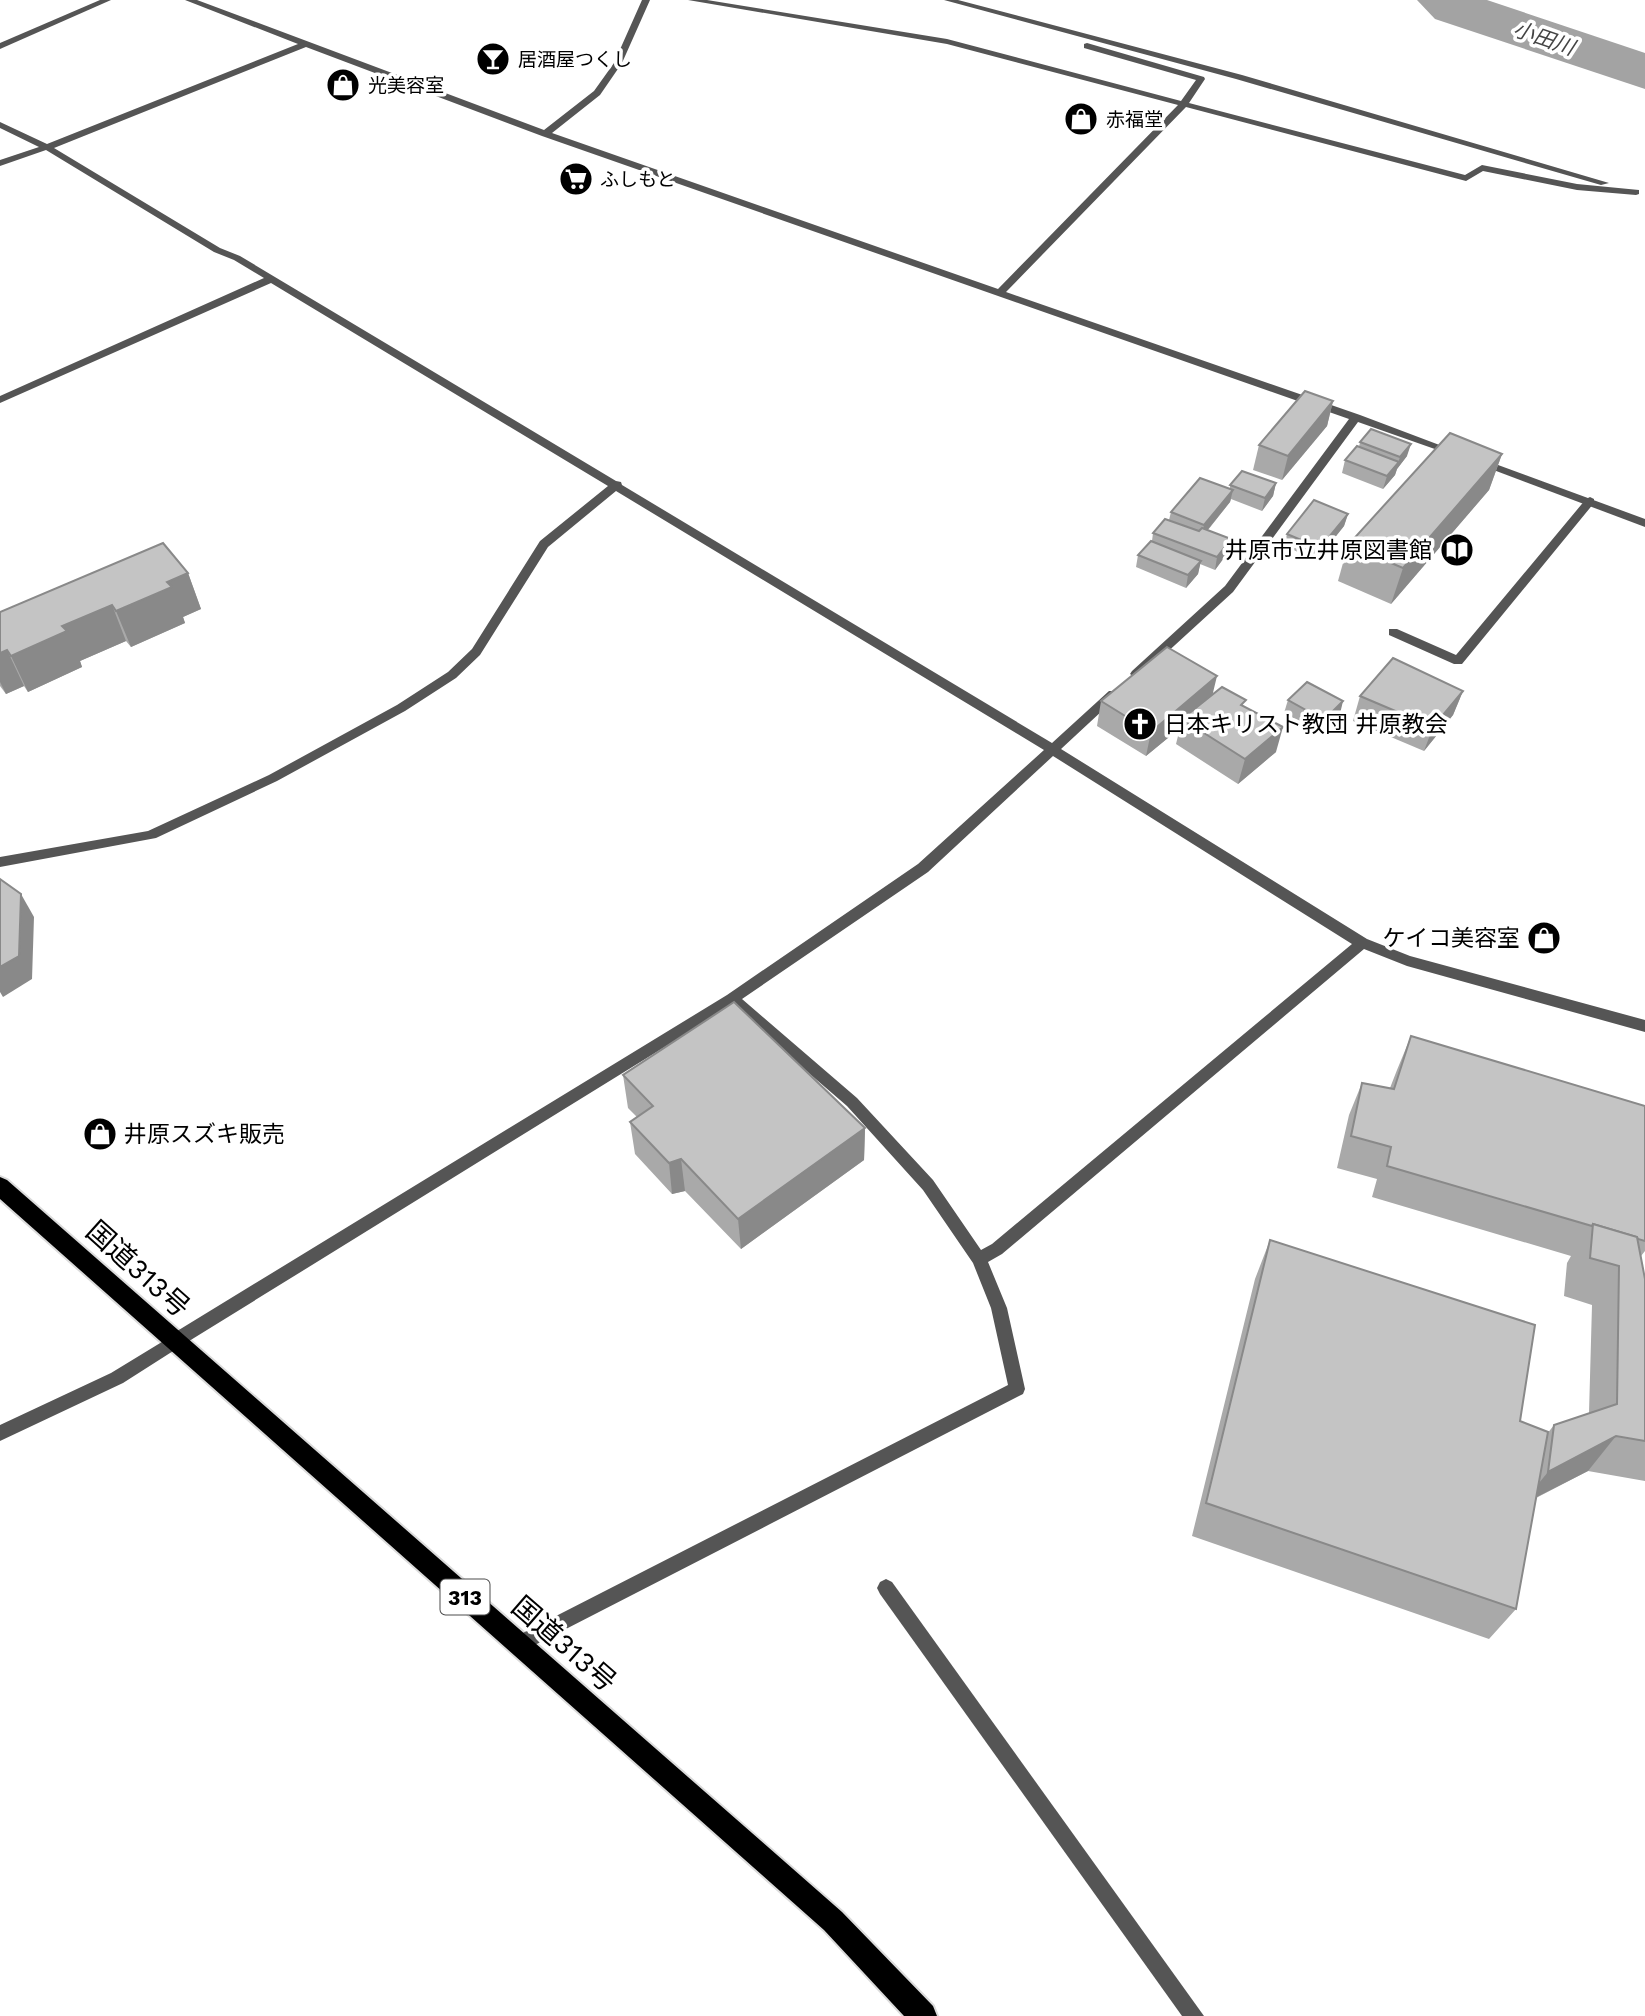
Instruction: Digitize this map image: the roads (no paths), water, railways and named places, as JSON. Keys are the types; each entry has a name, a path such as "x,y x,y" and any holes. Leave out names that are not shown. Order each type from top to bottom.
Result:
{"highway":[{"name":"国道313号","path":"0,1186 833,1921 923,2016"}],"street":[{"path":"0,46 107,0"},
{"path":"189,0 545,134 1460,454"},
{"path":"545,134 597,93 618,63 646,0"},
{"path":"692,0 947,42 1182,106 1465,178 1482,168 1577,187 1641,193"},
{"path":"948,0 1239,77 1641,193"},
{"path":"1001,292 1182,106 1200,79 1070,42 1052,27"},
{"path":"0,163 306,44"},
{"path":"0,125 45,146 217,250 237,257 617,484 1362,943 1407,961 1645,1026"},
{"path":"0,400 271,279"},
{"path":"0,1433 117,1378 732,999 923,868 1229,589 1356,417"},
{"path":"1473,459 1645,523"},
{"path":"0,862 151,835 273,778 401,708 452,676 476,652 544,544 617,484"},
{"path":"1393,632 1458,661 1590,502"},
{"path":"979,1259 997,1250 1362,943"},
{"path":"519,1644 1017,1390 999,1308 979,1259 928,1185 852,1102 732,999"},
{"path":"886,1588 1194,2016"}],"waterway":[{"name":"小田川","path":"1444,0 1454,7 1645,72"}],"place":[{"name":"居酒屋つくし","path":"493,59"},
{"name":"光美容室","path":"343,85"},
{"name":"赤福堂","path":"1081,119"},
{"name":"ふしもと","path":"576,179"},
{"name":"井原市立井原図書館","path":"1457,550"},
{"name":"日本キリスト教団 井原教会","path":"1140,724"},
{"name":"ケイコ美容室","path":"1544,938"},
{"name":"井原スズキ販売","path":"100,1134"}]}
